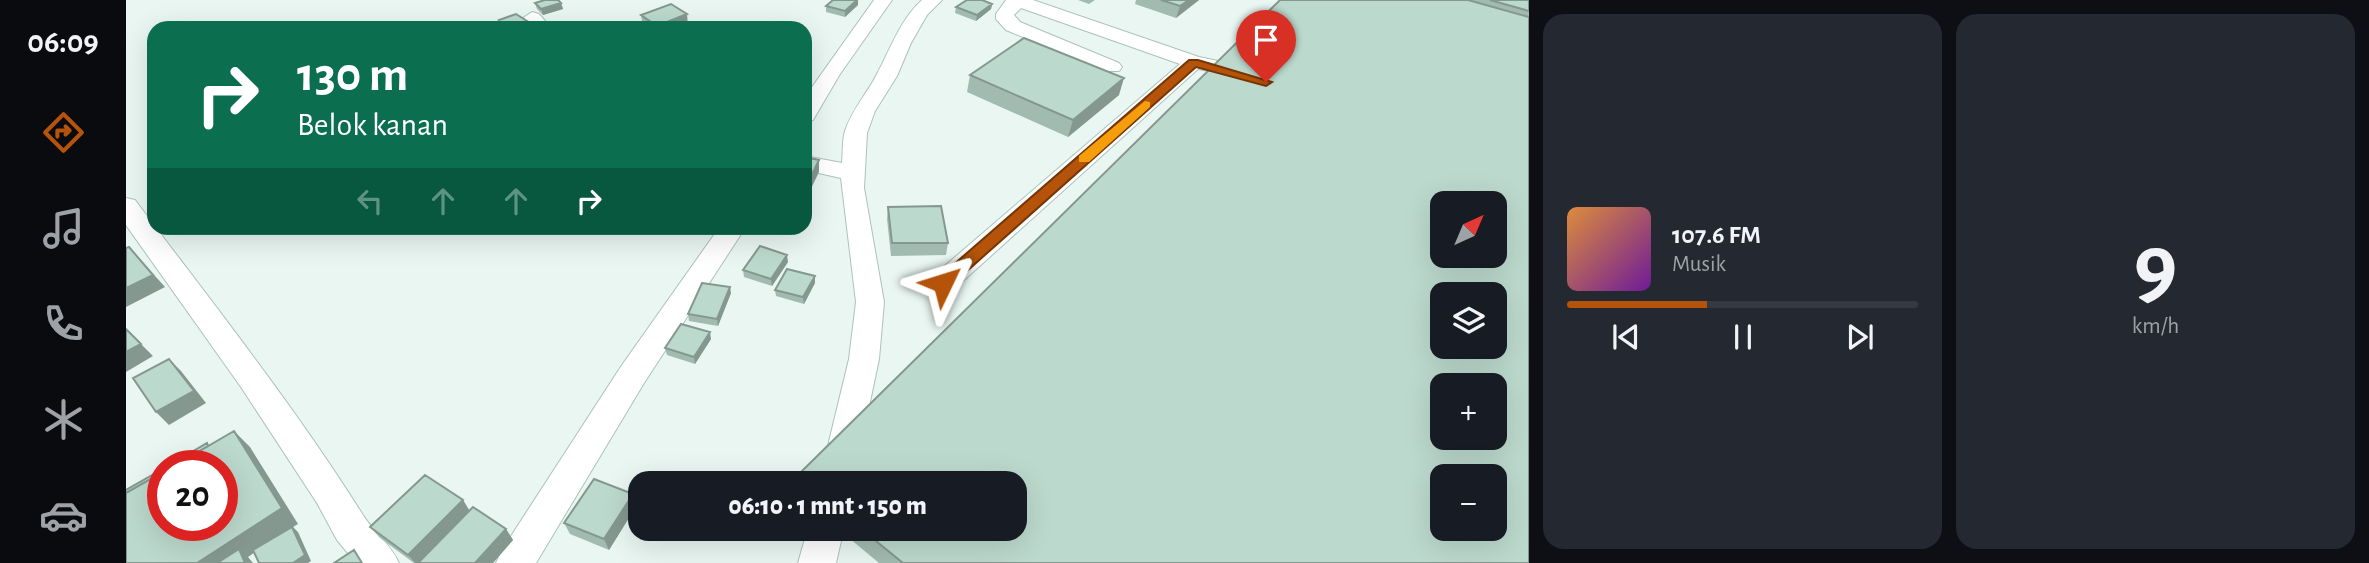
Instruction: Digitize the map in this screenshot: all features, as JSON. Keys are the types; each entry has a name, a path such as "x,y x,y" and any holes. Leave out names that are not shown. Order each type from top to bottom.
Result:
{"street":[{"path":"812,103 830,73 883,0"},
{"path":"839,471 864,359 870,302 852,188 856,133 864,111 920,12 933,0"},
{"path":"1112,66 1013,26 1005,19 1005,14 1016,0 1194,62 1268,78"},
{"path":"943,283 1194,62"},
{"path":"812,164 852,173"},
{"path":"126,206 147,235"},
{"path":"147,235 252,378 329,492 350,528 380,563"},
{"path":"515,563 633,374 727,235"}],"building":[{"path":"558,0 561,3 541,9 535,3"},
{"path":"833,0 857,0 845,11 826,6"},
{"path":"967,0 982,0 992,4 977,15 956,7"},
{"path":"1161,0 1189,0 1180,6"},
{"path":"1280,0 1468,0 1529,17 1529,563 903,563 876,541 1027,541 1027,471 802,471"},
{"path":"1490,0 1529,0 1529,11"},
{"path":"671,4 687,14 670,21 650,21 641,15"},
{"path":"516,14 527,21 500,21"},
{"path":"1024,38 1124,78 1073,120 970,75"},
{"path":"812,158 819,160 812,175"},
{"path":"941,206 948,243 892,243 888,207"},
{"path":"760,246 787,255 771,279 743,270"},
{"path":"129,247 153,275 126,288 126,248"},
{"path":"787,269 815,276 803,297 775,290"},
{"path":"702,283 730,287 717,319 688,314"},
{"path":"681,324 710,332 694,357 665,348"},
{"path":"126,329 141,344 126,352"},
{"path":"169,359 194,391 156,412 133,378"},
{"path":"234,431 282,508 238,536 238,450 201,450"},
{"path":"207,443 208,446 195,450"},
{"path":"425,475 463,500 408,555 370,527"},
{"path":"147,478 147,481 126,493 126,490"},
{"path":"594,479 628,492 628,502 604,539 564,523"},
{"path":"147,481 147,541 231,541 197,563 126,563 126,493"},
{"path":"473,507 506,529 475,563 418,563"},
{"path":"292,527 305,555 293,563 259,563 253,550"},
{"path":"239,549 245,563 217,563"},
{"path":"354,550 362,563 334,563"}],"slow traffic":[{"path":"1084,159 1145,105"}],"route":[{"path":"943,283 1194,62 1266,82"}]}
